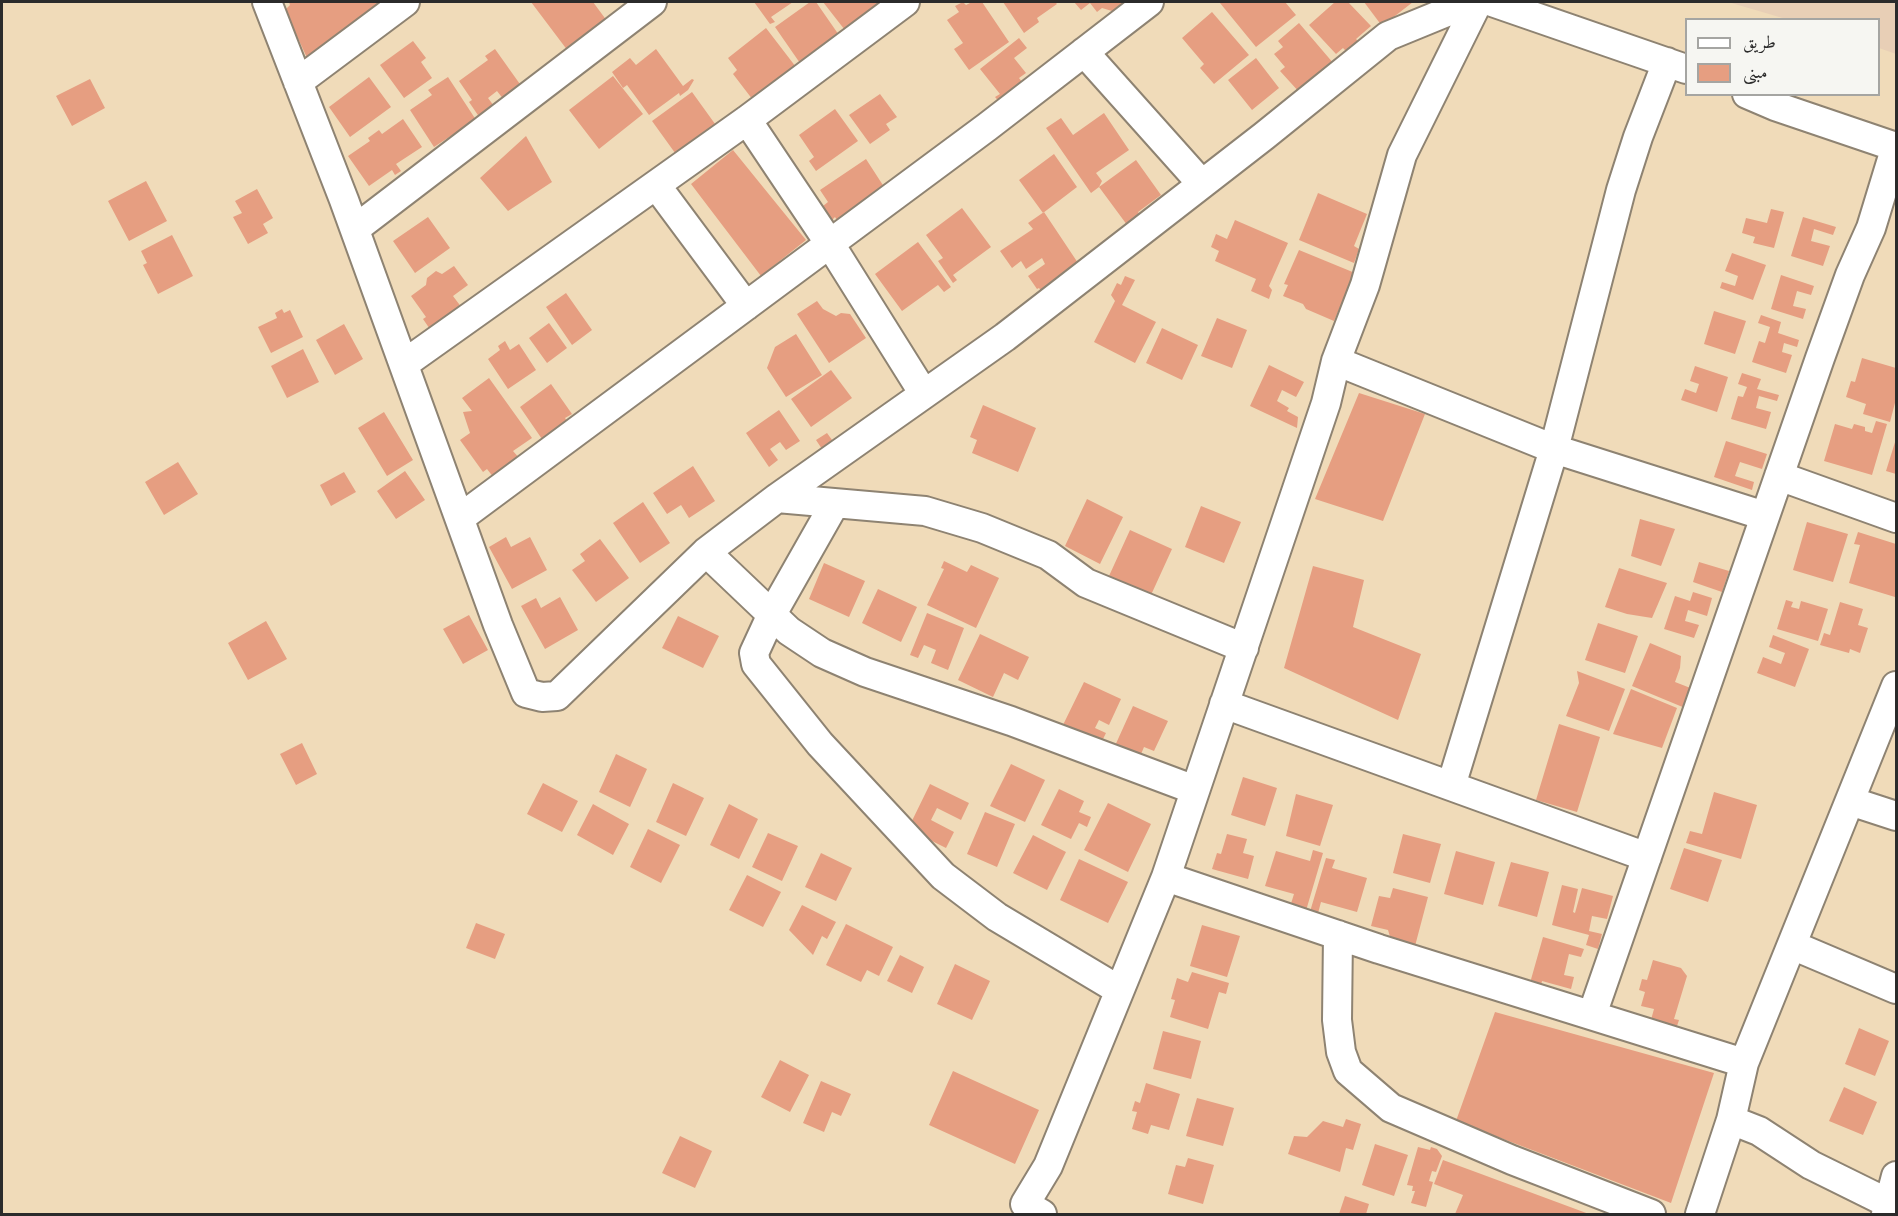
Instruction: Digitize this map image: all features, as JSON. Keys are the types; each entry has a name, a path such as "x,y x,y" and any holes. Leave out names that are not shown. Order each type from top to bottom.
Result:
{"street":[{"path":"267,2 355,229 498,625 526,693 542,697 557,696 706,552 777,498 1005,337 1388,36 1471,2"},
{"path":"298,82 405,2"},
{"path":"355,229 652,2"},
{"path":"404,364 747,120 905,2"},
{"path":"460,518 987,128 1149,2"},
{"path":"1029,1211 1166,877 1326,403 1336,361 1365,285 1402,155 1478,2"},
{"path":"1451,786 1554,449 1621,190 1638,137 1677,65 1492,2"},
{"path":"1084,52 1202,184"},
{"path":"1592,1016 1850,275 1871,228 1896,147 1752,96"},
{"path":"747,120 830,244 924,394"},
{"path":"656,185 746,306"},
{"path":"1336,361 1554,449 1765,516"},
{"path":"1779,476 1896,518"},
{"path":"777,498 925,511 982,528 1048,555 1086,583 1244,648"},
{"path":"835,503 772,614 754,653 756,664 820,744 942,876 988,910 1119,990"},
{"path":"706,552 789,631 822,653 865,672 1011,721 1195,790"},
{"path":"1700,1215 1731,1120 1744,1063 1896,689"},
{"path":"1224,704 1647,857"},
{"path":"1850,801 1896,816"},
{"path":"1166,877 1338,935 1744,1063"},
{"path":"1338,935 1337,1020 1341,1052 1348,1071 1391,1108 1512,1160 1651,1215"},
{"path":"1792,945 1896,989"},
{"path":"1731,1120 1759,1131 1811,1165 1892,1200"}],"shaded area":[{"path":"1728,2 1896,2 1896,54 1880,48 1880,18 1783,18"}],"building":[{"path":"289,2 399,2 308,60 285,10 290,5"},
{"path":"531,2 593,2 610,25 571,55"},
{"path":"754,2 793,2 771,17 775,22 770,24"},
{"path":"810,2 816,2 841,38 802,66 775,27"},
{"path":"823,2 888,2 848,34"},
{"path":"963,2 966,5 972,2 982,2 1009,42 969,70 954,49 963,43 947,20 959,12 955,6"},
{"path":"1003,2 1055,2 1057,4 1037,18 1039,22 1024,33"},
{"path":"1074,2 1137,2 1122,14 1102,8 1097,12 1090,3 1081,10"},
{"path":"1221,2 1285,2 1296,15 1256,47"},
{"path":"1335,2 1348,2 1371,26 1356,39 1362,45 1350,55 1343,48 1336,54 1309,25"},
{"path":"1364,2 1413,2 1382,26"},
{"path":"1212,12 1249,55 1214,84 1200,68 1204,64 1182,38"},
{"path":"1299,23 1334,64 1300,93 1280,71 1285,67 1274,54 1283,47 1278,41"},
{"path":"766,28 799,71 756,104 733,74 737,70 728,58"},
{"path":"1019,38 1027,48 1014,58 1026,73 1019,78 1029,91 1002,105 995,97 1000,94 980,69"},
{"path":"413,41 426,58 421,62 432,78 404,98 380,65"},
{"path":"495,49 522,87 504,100 497,91 488,98 497,110 482,121 459,81 488,60 485,56"},
{"path":"656,49 683,86 692,79 694,80 688,90 680,96 679,93 649,115 627,85 623,88 612,72 630,58 636,65"},
{"path":"1256,58 1279,88 1252,110 1228,80"},
{"path":"613,76 643,114 599,149 569,110"},
{"path":"369,77 391,107 350,137 329,107"},
{"path":"448,77 478,123 472,127 469,124 434,147 410,110 432,95 428,90"},
{"path":"90,79 105,108 72,126 56,96"},
{"path":"692,92 723,135 683,164 652,121"},
{"path":"880,94 897,117 886,124 890,130 870,144 849,115"},
{"path":"835,109 858,141 816,171 809,161 814,157 799,135"},
{"path":"1104,113 1129,150 1096,173 1102,181 1099,187 1091,193 1046,128 1061,118 1073,135"},
{"path":"403,119 422,147 396,164 401,171 395,175 392,170 369,186 348,156 370,141 368,138 379,130 382,134"},
{"path":"526,136 552,182 508,211 480,178"},
{"path":"733,150 806,240 761,276 691,184"},
{"path":"1054,154 1077,187 1043,213 1019,180"},
{"path":"866,159 888,193 840,225 835,217 832,220 823,206 828,202 820,190"},
{"path":"1136,160 1161,195 1138,212 1146,223 1133,233 1099,187"},
{"path":"146,181 167,221 129,241 108,201"},
{"path":"257,189 273,218 263,224 268,233 248,244 233,217 242,213 235,201"},
{"path":"1318,193 1367,214 1354,246 1359,249 1354,263 1299,240"},
{"path":"962,208 991,247 953,275 957,280 953,283 938,261 943,258 926,235"},
{"path":"1771,209 1784,212 1774,248 1753,243 1755,237 1742,233 1746,218 1767,223"},
{"path":"1044,212 1080,266 1042,292 1028,276 1045,264 1042,258 1026,269 1021,261 1012,268 1000,251 1033,229 1028,223"},
{"path":"428,217 450,248 415,273 393,241"},
{"path":"1803,217 1836,227 1833,235 1814,229 1811,241 1830,246 1823,266 1791,256"},
{"path":"1235,220 1288,243 1269,286 1272,290 1269,299 1251,291 1256,279 1215,261 1219,251 1211,247 1216,234 1227,239"},
{"path":"172,235 193,276 158,294 143,265 147,263 141,251"},
{"path":"918,242 951,287 944,292 938,285 902,311 875,274"},
{"path":"1299,250 1355,273 1334,321 1283,296 1288,285 1284,284"},
{"path":"1732,253 1766,265 1753,300 1720,288 1722,282 1735,286 1738,276 1725,271"},
{"path":"454,266 468,285 453,296 462,308 436,338 423,319 426,317 411,296 426,285 427,278 436,271 442,274"},
{"path":"1781,275 1814,286 1811,295 1797,291 1793,306 1806,309 1803,319 1771,309"},
{"path":"1125,276 1135,280 1122,305 1156,322 1135,363 1094,342 1115,301 1111,295 1117,283 1121,285"},
{"path":"566,293 592,330 572,345 546,307"},
{"path":"817,301 823,309 836,316 841,313 850,314 866,338 829,363 797,314"},
{"path":"282,309 284,313 290,310 303,337 271,353 258,327 277,318 275,313"},
{"path":"1714,311 1746,321 1735,354 1704,344"},
{"path":"1761,315 1781,322 1778,333 1799,340 1797,347 1784,343 1782,352 1792,355 1786,373 1752,362 1759,341 1765,343 1770,327 1758,323"},
{"path":"1217,318 1247,330 1232,368 1201,356"},
{"path":"549,323 567,348 547,363 529,338"},
{"path":"344,324 363,359 335,375 316,340"},
{"path":"1162,328 1198,345 1182,380 1146,363"},
{"path":"796,334 822,375 786,397 767,368 775,347"},
{"path":"505,341 510,350 519,344 536,370 508,389 488,359 500,350 498,346"},
{"path":"303,349 319,382 287,398 271,366"},
{"path":"1862,358 1896,368 1896,399 1890,422 1863,414 1866,404 1846,397 1851,381 1855,382"},
{"path":"1269,365 1304,382 1296,397 1282,390 1277,401 1289,408 1287,411 1298,417 1297,428 1250,406"},
{"path":"1695,366 1728,377 1717,412 1681,400 1685,389 1696,393 1699,384 1690,381"},
{"path":"831,370 852,398 811,427 791,399"},
{"path":"1742,373 1761,379 1757,389 1779,395 1777,401 1759,396 1756,408 1771,412 1766,429 1731,419 1738,396 1743,397 1747,387 1738,384"},
{"path":"489,378 532,438 513,451 520,459 494,478 487,469 483,472 460,440 470,433 463,412 472,411 462,398"},
{"path":"551,384 572,414 565,418 569,424 544,442 520,407"},
{"path":"1359,393 1425,414 1383,521 1315,499"},
{"path":"983,405 1036,428 1018,472 972,453 977,440 970,437"},
{"path":"779,410 800,441 786,450 780,442 770,449 778,460 769,467 746,433"},
{"path":"384,412 413,460 387,476 358,428"},
{"path":"1876,421 1887,424 1872,475 1824,461 1835,424 1852,429 1854,424 1865,427 1865,431 1872,433"},
{"path":"827,433 835,444 824,452 816,440"},
{"path":"1896,439 1896,474 1886,471"},
{"path":"1726,441 1767,454 1762,469 1740,462 1735,476 1754,482 1752,490 1714,477"},
{"path":"178,462 198,494 164,515 145,482"},
{"path":"693,466 715,501 689,518 681,505 667,514 653,493"},
{"path":"405,471 425,500 396,519 377,491"},
{"path":"344,472 356,492 331,506 320,485"},
{"path":"1087,499 1123,517 1100,564 1065,546"},
{"path":"643,502 670,543 640,563 613,523"},
{"path":"1201,506 1241,522 1224,563 1185,547"},
{"path":"1640,519 1675,529 1661,566 1631,556"},
{"path":"1807,522 1848,534 1833,582 1793,570"},
{"path":"1130,530 1172,549 1151,595 1109,576"},
{"path":"1858,532 1896,544 1895,597 1849,583 1860,545 1854,544"},
{"path":"506,537 511,547 530,537 547,570 512,589 489,547"},
{"path":"600,539 629,578 596,602 572,570 585,561 580,554"},
{"path":"944,561 967,572 971,565 999,578 976,628 927,605 944,569 941,568"},
{"path":"1699,562 1729,571 1722,592 1693,582"},
{"path":"824,563 865,581 849,617 809,599"},
{"path":"1313,566 1364,580 1353,627 1421,654 1398,720 1284,668"},
{"path":"1619,568 1667,583 1652,618 1627,614 1605,607"},
{"path":"878,589 917,607 901,642 862,623"},
{"path":"1693,592 1712,598 1707,616 1688,610 1685,621 1699,625 1694,638 1664,629 1675,596 1690,601"},
{"path":"560,597 578,630 545,649 521,606 536,598 541,608"},
{"path":"1786,600 1793,602 1791,607 1799,609 1801,601 1828,609 1818,641 1777,629"},
{"path":"1840,602 1863,609 1858,625 1868,628 1860,653 1850,649 1849,653 1820,645 1824,633 1830,635"},
{"path":"927,613 964,628 948,670 931,663 936,650 924,645 918,658 910,655"},
{"path":"469,615 488,650 463,664 443,629"},
{"path":"678,616 719,636 703,668 662,648"},
{"path":"266,621 287,659 248,680 228,643"},
{"path":"1598,623 1638,636 1625,673 1585,660"},
{"path":"980,634 1029,657 1018,680 1004,673 993,697 958,680"},
{"path":"1773,635 1809,649 1795,687 1757,673 1763,657 1781,664 1785,653 1769,647"},
{"path":"1650,643 1681,656 1675,682 1693,689 1685,708 1632,686"},
{"path":"1577,671 1625,689 1609,731 1566,716 1579,683"},
{"path":"1084,682 1121,699 1109,725 1099,720 1095,728 1106,733 1101,743 1063,725"},
{"path":"1631,689 1677,708 1662,748 1613,734"},
{"path":"1133,706 1168,721 1154,751 1144,747 1139,759 1114,748"},
{"path":"1559,724 1600,737 1577,812 1536,800"},
{"path":"302,743 317,774 296,785 280,754"},
{"path":"616,754 647,769 630,807 599,792"},
{"path":"1011,764 1045,780 1025,822 990,806"},
{"path":"1243,777 1277,788 1265,826 1231,815"},
{"path":"543,783 578,801 562,832 527,814"},
{"path":"673,783 704,798 686,836 656,822"},
{"path":"930,784 969,803 961,820 937,808 931,820 954,832 946,848 908,829"},
{"path":"1059,789 1084,801 1079,812 1091,817 1087,827 1079,823 1071,839 1041,825"},
{"path":"1714,792 1757,805 1741,859 1686,843 1690,831 1702,834"},
{"path":"1296,794 1333,805 1320,846 1286,836"},
{"path":"1108,803 1151,824 1128,872 1084,850"},
{"path":"593,804 629,824 613,855 577,835"},
{"path":"729,804 758,819 739,859 710,845"},
{"path":"985,812 1015,824 997,867 967,854"},
{"path":"648,829 680,845 661,883 630,867"},
{"path":"768,833 798,846 782,881 752,867"},
{"path":"1227,834 1247,839 1243,853 1254,856 1248,879 1212,869 1217,853 1221,854"},
{"path":"1403,834 1441,844 1430,883 1393,873"},
{"path":"1033,835 1066,852 1047,890 1013,873"},
{"path":"1684,848 1722,860 1708,902 1670,889"},
{"path":"1313,850 1323,853 1305,914 1289,910 1294,894 1265,886 1276,851 1310,861"},
{"path":"1456,851 1495,862 1483,905 1444,894"},
{"path":"821,853 852,868 836,901 805,887"},
{"path":"1326,858 1335,860 1332,868 1367,878 1357,912 1321,902 1317,917 1309,915"},
{"path":"1079,859 1128,882 1108,923 1060,900"},
{"path":"1511,862 1549,872 1537,917 1498,906"},
{"path":"747,875 781,892 763,927 729,910"},
{"path":"1562,885 1578,889 1573,912 1575,913 1582,888 1613,896 1607,919 1592,916 1589,931 1602,934 1598,949 1586,945 1589,935 1552,925"},
{"path":"1393,888 1428,897 1415,946 1391,940 1388,930 1371,926 1379,896 1390,898"},
{"path":"802,905 836,922 827,939 822,936 813,955 789,930"},
{"path":"476,923 505,934 495,959 466,948"},
{"path":"846,924 893,947 879,976 867,970 861,982 826,965"},
{"path":"1202,925 1240,936 1227,977 1190,966"},
{"path":"1543,937 1584,949 1581,957 1569,954 1564,975 1574,977 1571,989 1542,981 1541,986 1530,983"},
{"path":"900,955 924,967 912,993 887,981"},
{"path":"1653,960 1681,968 1687,976 1674,1019 1679,1020 1674,1035 1649,1027 1654,1009 1641,1006 1645,992 1639,990 1642,979 1647,980"},
{"path":"955,964 990,981 972,1020 937,1004"},
{"path":"1192,972 1229,983 1226,994 1219,992 1208,1029 1170,1017 1175,1000 1171,999 1177,978 1188,982"},
{"path":"1495,1012 1714,1073 1671,1203 1456,1121"},
{"path":"1859,1028 1889,1041 1875,1076 1845,1064"},
{"path":"1163,1031 1201,1041 1191,1079 1153,1069"},
{"path":"780,1060 809,1075 790,1112 761,1097"},
{"path":"953,1071 1039,1110 1015,1164 929,1125"},
{"path":"821,1081 851,1094 841,1116 832,1112 824,1132 803,1123"},
{"path":"1146,1083 1180,1094 1169,1130 1151,1125 1148,1134 1132,1129 1137,1112 1132,1111 1135,1101 1140,1103"},
{"path":"1844,1087 1877,1102 1863,1135 1829,1121"},
{"path":"1197,1098 1234,1108 1223,1146 1186,1136"},
{"path":"1346,1119 1361,1124 1353,1150 1346,1148 1340,1172 1288,1154 1294,1136 1307,1137 1323,1121 1343,1127"},
{"path":"680,1136 712,1151 695,1188 662,1173"},
{"path":"1375,1144 1408,1155 1394,1196 1362,1185"},
{"path":"1418,1147 1437,1149 1442,1156 1436,1172 1432,1171 1429,1181 1433,1182 1426,1207 1411,1203 1415,1191 1412,1191 1413,1186 1407,1185"},
{"path":"1188,1158 1214,1165 1203,1204 1168,1194 1176,1165 1185,1167"},
{"path":"1443,1160 1589,1214 1455,1214 1463,1195 1434,1184"},
{"path":"1345,1196 1369,1204 1366,1214 1339,1214"}]}
